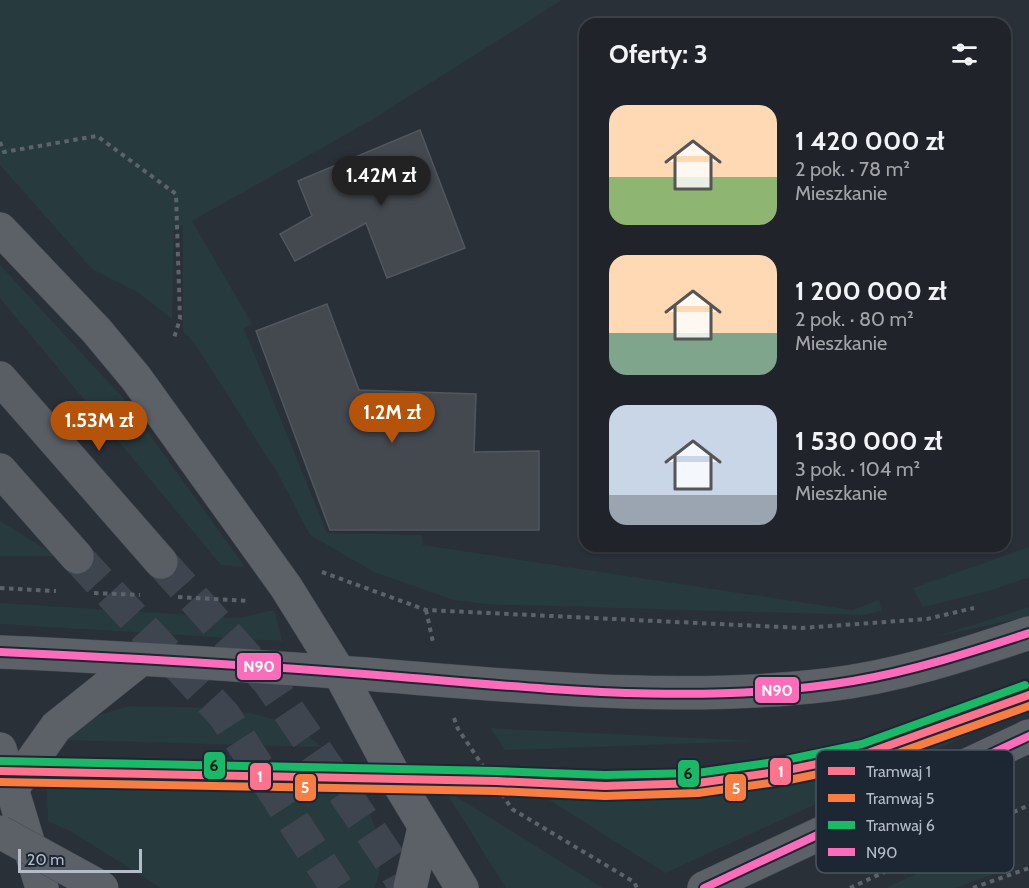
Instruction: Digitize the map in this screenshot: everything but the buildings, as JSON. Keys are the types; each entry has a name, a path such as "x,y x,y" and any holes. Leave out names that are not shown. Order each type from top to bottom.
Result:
{"main road":[{"path":"2,231 96,330 184,441 286,587 339,672 424,828 462,888"},
{"path":"0,652 339,672 443,681 671,693 817,686 868,679 980,649 1029,633"},
{"path":"12,789 56,727 140,660"},
{"path":"999,750 1029,736"},
{"path":"0,748 42,888"},
{"path":"410,888 424,828"},
{"path":"0,832 102,888"},
{"path":"704,888 816,836"}],"street":[{"path":"0,378 160,562"},
{"path":"0,470 78,557"}],"path":[{"path":"0,142 4,152 97,136 176,194 180,319 174,338"},
{"path":"167,596 251,601 323,571 426,610 802,628 855,626 927,619 984,606"},
{"path":"0,588 60,591"},
{"path":"84,592 143,595"},
{"path":"426,610 443,681 458,729 512,809 634,882 637,888"},
{"path":"1014,812 1029,805"},
{"path":"973,888 1029,868"},
{"path":"850,888 882,873"}],"green space":[{"path":"0,0 562,0 370,121 192,221 252,324 244,329 327,533 422,535 423,545 852,610 879,600 882,611 862,615 486,604 454,600 374,572 310,535 278,474 193,341 183,332 183,225 174,229 172,319 139,293 92,269 0,165"},
{"path":"0,265 123,398 245,567 221,565 0,298"},
{"path":"0,521 57,556 0,556"},
{"path":"1029,547 1029,577 995,589 923,607 913,588"},
{"path":"0,603 241,618 274,610 282,641 0,624"},
{"path":"1029,607 1029,616 935,637"},
{"path":"129,706 205,708 255,714 279,721 301,732 322,747 66,740 92,717"},
{"path":"1029,707 935,750 912,750"},
{"path":"490,728 757,741 505,750"},
{"path":"816,776 816,804 665,873 532,789 666,793 799,780"},
{"path":"46,778 353,785 367,809 377,835 381,861 379,874 374,888 161,888 72,832 48,821"},
{"path":"444,789 603,888 506,888"},
{"path":"918,873 997,873 955,888 886,888"}],"tunnel":[{"path":"77,557 224,715 337,888"},
{"path":"161,562 269,682 390,860 405,888"}],"tram line":[{"name":"6","path":"833,750 862,744 1025,685"},
{"name":"1","path":"876,750 1029,695"},
{"name":"5","path":"906,750 1029,706"},
{"name":"6","path":"0,761 605,775 697,773 816,754"},
{"name":"1","path":"0,771 496,781 605,786 698,783 816,764"},
{"name":"5","path":"0,782 496,791 605,796 698,793 816,774"}],"transit line":[{"name":"N90","path":"0,652 251,666 570,690 627,693 740,693 875,677 964,654 1029,633"},
{"name":"N90","path":"999,750 1029,736"},
{"name":"N90","path":"704,888 816,836"}]}
